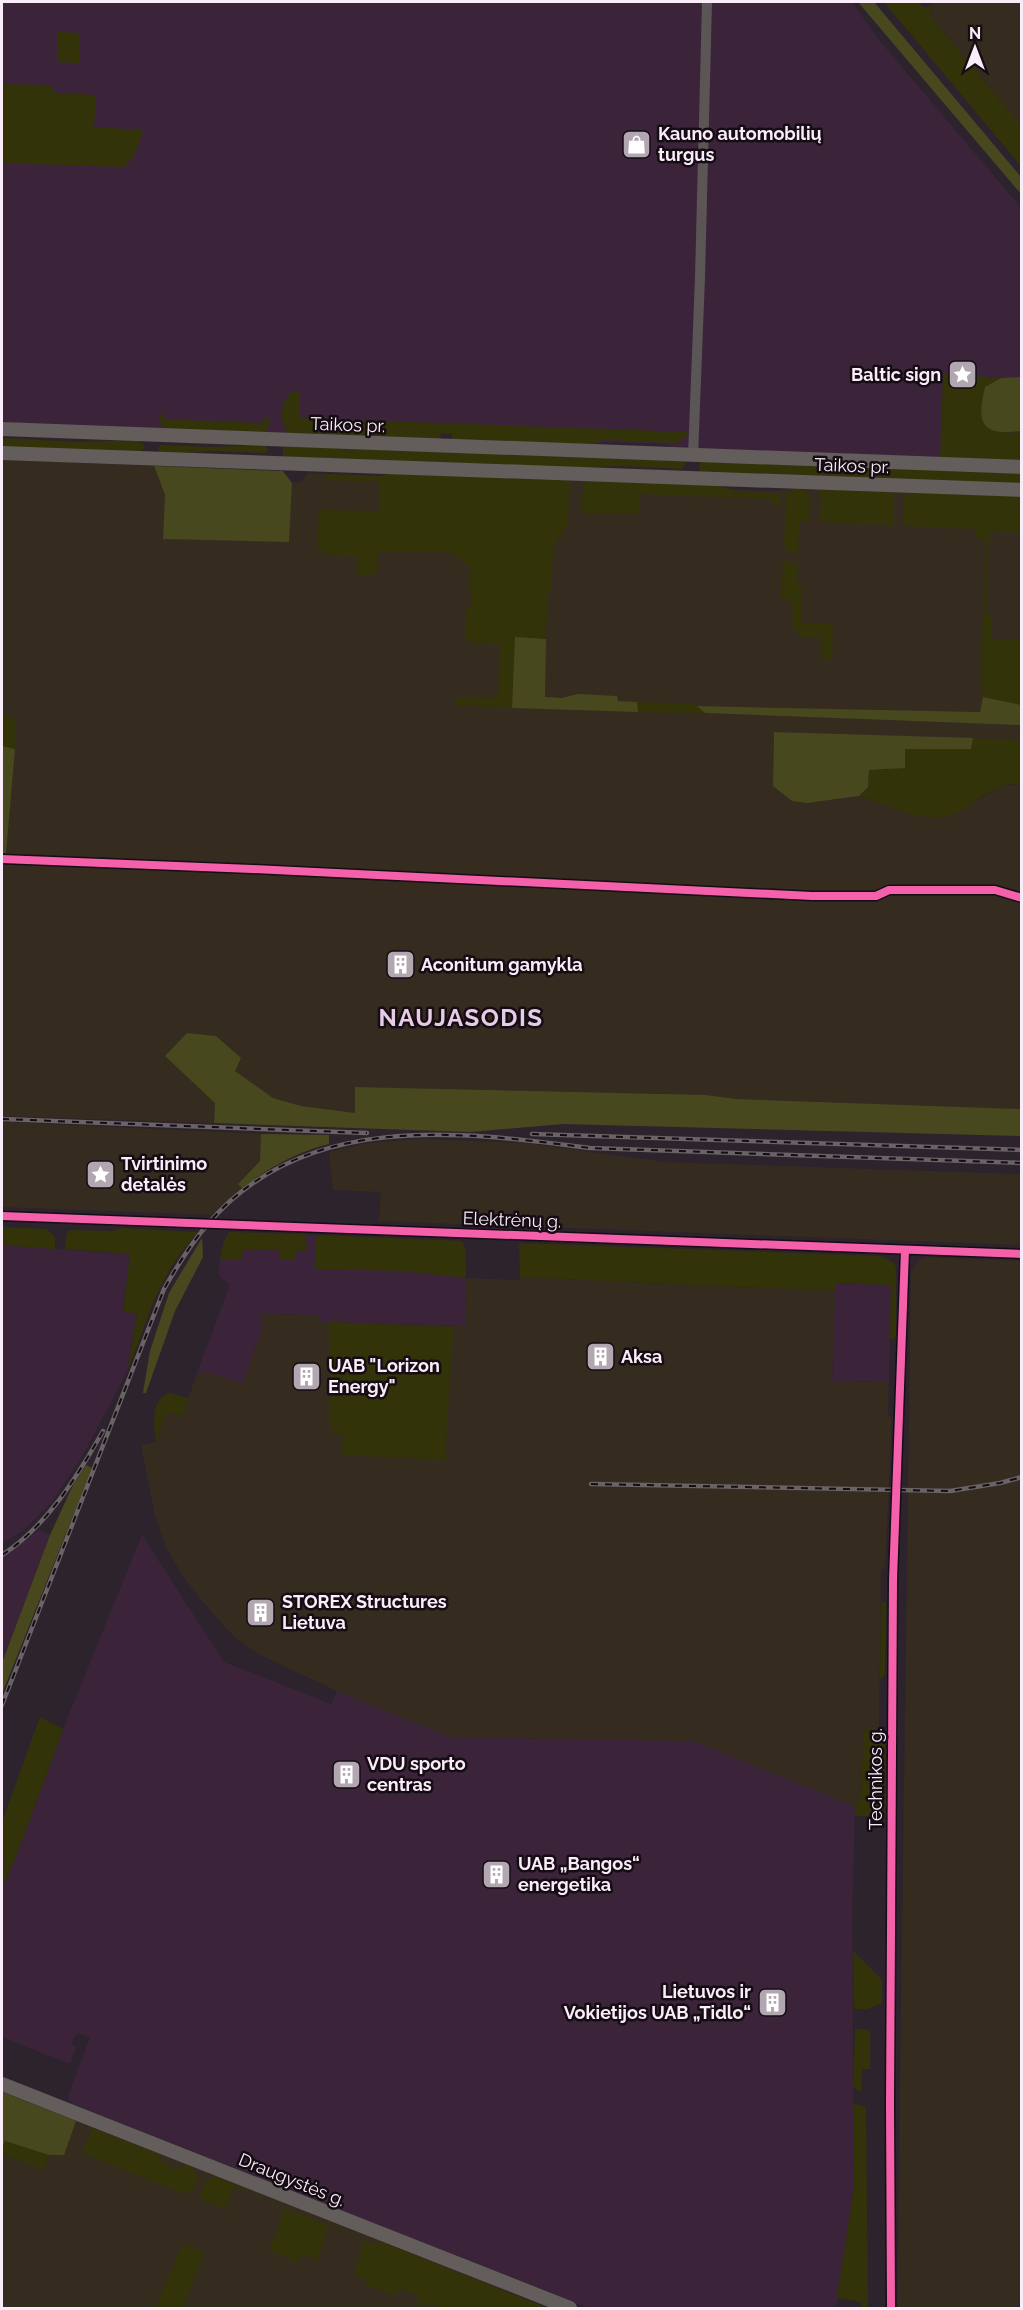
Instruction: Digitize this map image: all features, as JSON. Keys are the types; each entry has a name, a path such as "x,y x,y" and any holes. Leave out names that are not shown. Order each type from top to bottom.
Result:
{"main road":[{"name":"Taikos pr.","path":"2,429 1022,468"},
{"path":"152,459 156,436"},
{"path":"273,463 274,440"},
{"name":"Taikos pr.","path":"2,453 1022,490"},
{"path":"681,478 692,465 693,456"},
{"name":"Draugystės g.","path":"2,2084 570,2308"}],"street":[{"path":"693,456 707,2"},
{"path":"2,860 240,868 812,896 876,896 889,890 995,890 1022,898"},
{"name":"Elektrėnų g.","path":"2,1216 1022,1254"},
{"name":"Technikos g.","path":"891,2308 893,1580 905,1250"}],"shaded area":[{"path":"2,2 852,2 880,41 1021,208 1021,462 679,448 663,444 604,442 585,446 452,439 452,434 441,433 440,440 59,427 2,421"},
{"path":"858,2 874,2 1021,177 1021,194"},
{"path":"884,2 919,2 923,7 928,7 935,2 930,10 931,17 1021,125 1021,166"},
{"path":"935,2 1021,2 1021,125 931,17 930,10"},
{"path":"57,32 80,33 79,63 57,62"},
{"path":"2,84 51,85 55,93 96,95 94,127 143,130 135,154 124,167 2,163"},
{"path":"943,374 1001,378 985,387 1009,433 1021,431 1021,462 940,459"},
{"path":"1021,377 1021,431 1008,432 990,429 985,425 981,410 985,387 1001,378"},
{"path":"292,392 300,392 300,418 688,432 686,438 683,437 679,443 605,440 585,446 452,439 452,434 441,433 440,440 290,434 284,425 282,413 285,401"},
{"path":"164,413 164,419 263,423 264,417 268,418 270,424 263,433 166,430 158,421 160,415"},
{"path":"2,438 79,442 137,440 144,445 144,448 138,453 2,448"},
{"path":"161,445 209,447 265,445 268,449 266,453 211,451 170,454 159,452 158,447"},
{"path":"283,446 684,461 686,464 682,469 620,466 571,468 283,458"},
{"path":"2,459 154,466 165,495 163,539 289,542 292,483 301,482 308,473 380,476 392,473 707,484 731,489 771,491 796,488 1021,496 1021,705 983,697 980,712 697,706 705,713 1021,725 1021,740 774,732 773,786 792,801 833,800 859,796 885,804 962,809 1004,784 1021,785 1021,1109 736,1099 706,1095 355,1087 355,1113 301,1106 273,1098 234,1071 166,1056 215,1103 214,1123 2,1116"},
{"path":"700,460 1021,473 1022,483 699,473"},
{"path":"154,466 283,471 292,483 289,542 163,539 165,495"},
{"path":"392,473 567,478 570,482 567,527 553,546 546,639 515,637 512,708 455,705 455,697 498,698 500,644 466,642 466,611 471,604 472,589 469,585 471,568 453,554 443,552 379,551 376,574 357,575 358,557 325,554 317,547 319,510 379,511 380,482 325,480 325,474 380,476"},
{"path":"584,480 707,484 731,489 731,492 779,493 779,505 774,505 773,499 640,494 639,514 581,513"},
{"path":"795,488 802,488 809,496 809,521 799,522 798,552 795,554 786,550 784,542 786,498"},
{"path":"823,489 892,492 894,525 820,522 821,495 818,495"},
{"path":"910,492 1021,496 1021,532 989,531 986,614 992,615 991,639 1021,640 1021,705 983,697 981,670 986,542 975,535 975,529 903,526 903,498"},
{"path":"783,560 798,563 797,586 802,586 801,623 833,624 832,659 822,659 822,638 803,637 793,629 792,601 781,599"},
{"path":"515,637 546,639 545,697 562,698 578,694 617,696 618,701 637,702 638,712 512,708"},
{"path":"983,697 1021,705 1021,725 705,713 697,706 980,712"},
{"path":"637,702 695,704 705,713 638,712"},
{"path":"2,716 15,717 15,749 2,746"},
{"path":"774,732 973,738 971,749 905,749 905,768 869,770 868,787 859,796 807,803 792,801 773,786"},
{"path":"973,738 1021,740 1021,785 1010,784 1000,787 962,810 941,818 922,816 859,796 868,787 869,770 887,770 904,749 970,749"},
{"path":"2,746 15,749 6,853 2,853"},
{"path":"187,1033 216,1036 241,1058 235,1071 273,1098 301,1106 355,1113 355,1087 706,1095 736,1099 1021,1109 1021,1136 563,1124 470,1132 214,1123 215,1103 165,1056"},
{"path":"2,1122 261,1134 260,1161 238,1183 242,1188 211,1215 2,1207"},
{"path":"261,1134 329,1135 329,1144 305,1151 283,1162 242,1188 238,1184 260,1161"},
{"path":"420,1139 524,1143 666,1162 1021,1174 1021,1245 379,1221 381,1192 333,1190 329,1152 369,1143"},
{"path":"2,1227 47,1229 55,1237 55,1249 2,1245"},
{"path":"121,1228 197,1232 172,1265 154,1300 127,1372 137,1314 123,1311 130,1254 65,1249 66,1235 69,1230 113,1231"},
{"path":"229,1232 461,1241 465,1246 465,1326 320,1322 320,1315 261,1314 261,1331 243,1384 206,1371 204,1375 197,1373 230,1285 220,1277 218,1271 224,1241"},
{"path":"229,1232 305,1234 307,1250 296,1251 296,1259 280,1259 280,1250 243,1249 242,1259 220,1259 224,1241"},
{"path":"317,1235 461,1241 465,1246 466,1278 404,1271 315,1269"},
{"path":"202,1238 203,1257 175,1311 146,1393 143,1393 150,1351 169,1293"},
{"path":"519,1243 881,1256 894,1263 896,1268 896,1335 890,1340 891,1285 836,1283 835,1290 520,1277"},
{"path":"2,1245 130,1254 123,1311 137,1314 127,1372 80,1460 51,1503 23,1531 2,1543"},
{"path":"926,1257 1021,1261 1021,2299 1017,2308 897,2308 911,1271 920,1259"},
{"path":"520,1277 835,1290 832,1381 889,1382 888,1416 892,1417 885,1567 881,1571 879,1731 864,1731 860,1800 855,1807 695,1741 450,1737 337,1691 260,1655 234,1637 182,1575 166,1547 155,1515 141,1445 156,1442 166,1411 182,1416 197,1373 203,1375 205,1371 243,1384 261,1331 261,1314 320,1315 320,1322 465,1326 466,1278 519,1280"},
{"path":"835,1283 891,1285 889,1382 832,1381"},
{"path":"330,1322 453,1327 445,1460 342,1455 343,1436 335,1433 330,1425"},
{"path":"169,1393 189,1398 182,1416 166,1412 156,1443 154,1421 156,1408 163,1397"},
{"path":"86,1465 92,1468 2,1694 2,1663 50,1535 74,1483"},
{"path":"39,1530 50,1535 2,1663 2,1558"},
{"path":"142,1535 224,1662 331,1704 337,1691 450,1737 695,1741 855,1807 852,1917 854,2185 836,2308 589,2308 73,2104 69,2099 69,2094 90,2037 77,2033 71,2044 76,2047 70,2064 2,2037 2,1890 63,1729"},
{"path":"881,1602 886,1602 885,1674 880,1680"},
{"path":"40,1717 63,1729 2,1890 2,1822"},
{"path":"864,1730 885,1732 886,1807 876,1815 855,1816 855,1807 860,1800"},
{"path":"853,1951 882,1980 882,2003 868,2009 854,2009"},
{"path":"855,2029 866,2029 870,2032 870,2069 862,2069 861,2091 853,2088"},
{"path":"2,2092 321,2217 549,2308 2,2308"},
{"path":"2,2092 76,2121 64,2155 49,2155 5,2141 2,2148"},
{"path":"853,2103 866,2107 868,2308 861,2308 861,2302 837,2298 854,2185"},
{"path":"92,2128 161,2155 160,2160 177,2170 179,2166 183,2168 184,2164 193,2167 198,2178 192,2193 188,2191 186,2194 82,2153"},
{"path":"4,2141 49,2155 43,2170 2,2154"},
{"path":"215,2177 251,2192 233,2187 225,2209 199,2198 207,2180"},
{"path":"285,2208 329,2226 317,2260 302,2254 298,2263 270,2250"},
{"path":"364,2240 377,2246 379,2241 543,2308 443,2308 436,2304 434,2307 424,2303 421,2308 417,2306 418,2295 399,2289 396,2296 365,2285 367,2281 354,2275"},
{"path":"183,2244 204,2252 204,2254 183,2308 155,2308"}],"railway":[{"path":"2,1119 367,1133"},
{"path":"532,1134 1022,1150"},
{"path":"2,1705 164,1289 184,1256 207,1225 246,1188 289,1162 336,1146 385,1137 436,1135 488,1137 590,1148 1022,1163"},
{"path":"2,1555 33,1530 47,1515 83,1466 103,1431"},
{"path":"591,1484 950,1491 1022,1477"}],"cycle path":[{"path":"2,859 812,896 876,896 889,890 995,890 1022,898"},
{"path":"2,1216 1022,1254"},
{"path":"891,2308 893,1580 905,1250"}],"place":[{"name":"Kauno automobilių turgus","path":"637,144"},
{"name":"Baltic sign","path":"962,375"},
{"name":"Aconitum gamykla","path":"400,965"},
{"name":"Tvirtinimo detalės","path":"100,1174"},
{"name":"Aksa","path":"600,1357"},
{"name":"UAB \"Lorizon Energy\"","path":"307,1376"},
{"name":"STOREX Structures Lietuva","path":"261,1612"},
{"name":"VDU sporto centras","path":"346,1774"},
{"name":"UAB „Bangos“ energetika","path":"497,1874"},
{"name":"Lietuvos ir Vokietijos UAB „Tidlo“","path":"772,2002"}],"district":[{"name":"NAUJASODIS","path":"461,1018"}]}
